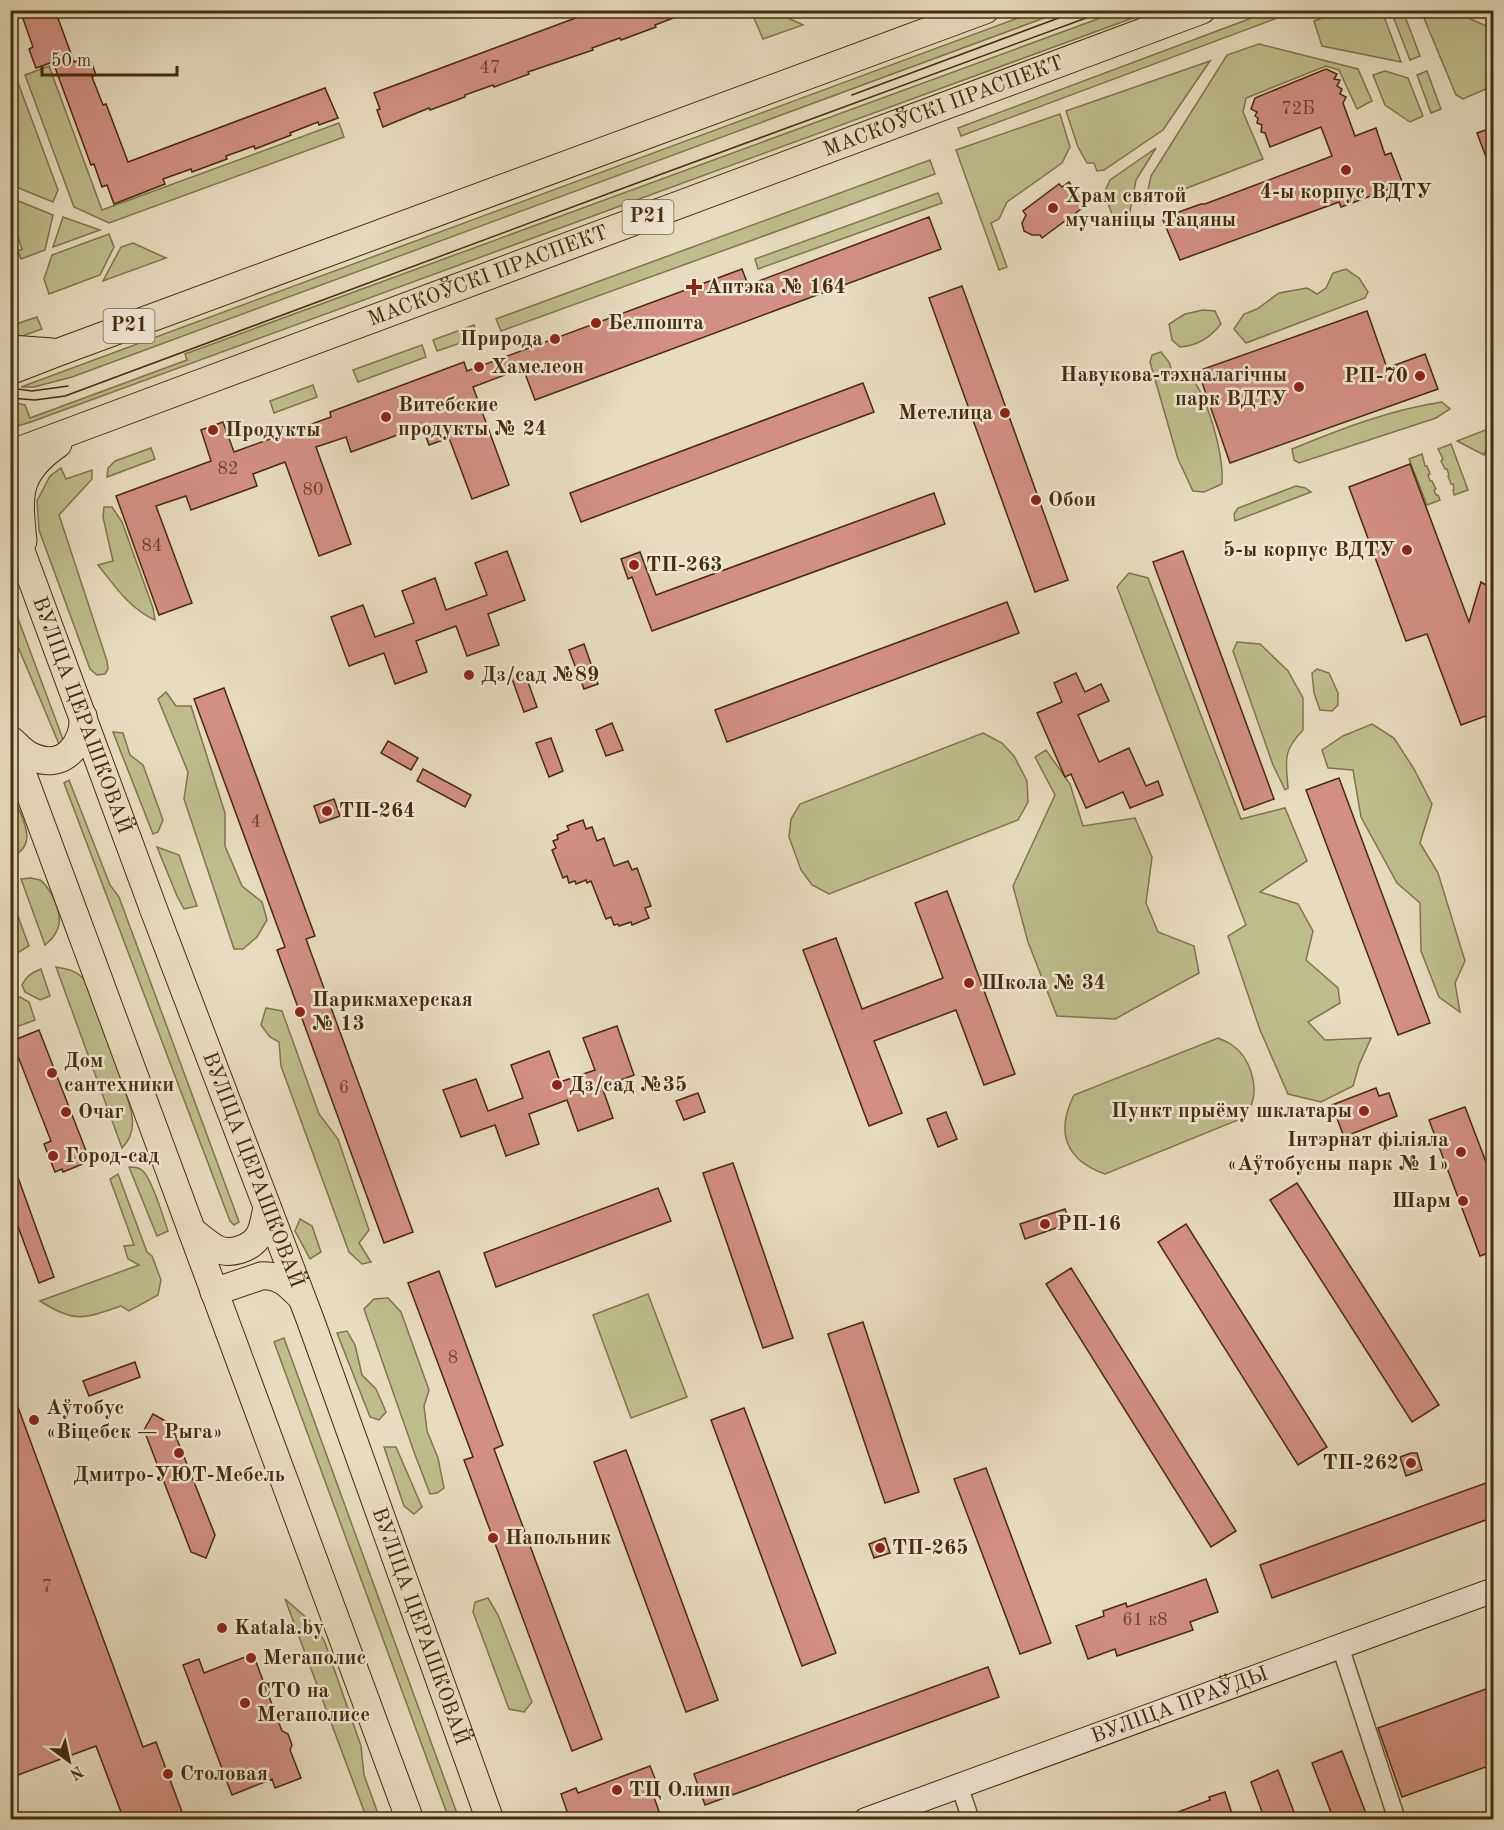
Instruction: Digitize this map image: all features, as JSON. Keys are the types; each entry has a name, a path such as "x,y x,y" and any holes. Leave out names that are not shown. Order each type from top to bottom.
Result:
{"main road":[{"name":"Р21","path":"10,371 985,10"},
{"name":"МАСКОЎСКІ ПРАСПЕКТ","path":"10,454 1202,10"},
{"path":"10,350 59,352"},
{"path":"24,559 20,494 31,467 40,456 63,440 95,423"},
{"name":"ВУЛІЦА ЦЕРАШКОВАЙ","path":"10,521 302,1298 490,1820"},
{"path":"11,740 34,758 42,760 61,758 70,753 82,737 83,716"},
{"path":"11,740 410,1820"},
{"path":"38,813 44,786 49,778 63,768 71,766 88,768 103,777 108,784"},
{"path":"192,1231 215,1248 228,1251 238,1250 256,1240 261,1233 267,1207"},
{"path":"214,1292 267,1259 279,1237"},
{"path":"214,1292 261,1276 274,1275 302,1298"},
{"name":"ВУЛІЦА ПРАЎДЫ","path":"866,1820 1494,1590"}],"street":[{"path":"1340,1646 1397,1820"},
{"path":"959,1785 971,1820"}],"green space":[{"path":"1122,10 1152,11 11,428 11,402 25,405 30,418 187,360 185,354"},
{"path":"1273,10 1287,11 1288,14 961,136 958,128"},
{"path":"1344,10 1382,11 1401,62 1322,46 1314,21"},
{"path":"751,11 773,11 803,25 763,39"},
{"path":"1037,11 1063,11 72,377 34,387 21,387"},
{"path":"1391,11 1403,11 1420,56 1410,60"},
{"path":"1421,11 1453,11 1493,29 1493,86 1463,99 1456,95"},
{"path":"1259,44 1358,69 1372,101 1357,109 1339,70 1326,66 1246,98 1243,112 1263,159 1145,204 1151,176 1227,55"},
{"path":"1210,61 1163,130 1104,170 1097,171 1094,163 1087,163 1078,147 1066,111"},
{"path":"49,66 102,210 339,123 344,137 109,223 74,207 25,75"},
{"path":"1385,71 1408,78 1423,116 1410,122 1385,105 1373,75"},
{"path":"1427,71 1441,109 1431,113 1417,75"},
{"path":"14,72 58,190 53,202 11,185 10,73"},
{"path":"1060,114 1070,147 1062,163 1007,202 999,219 991,223 1007,267 999,270 956,150"},
{"path":"1156,148 1136,180 1128,222 1117,227 1104,193 1110,180"},
{"path":"930,160 935,174 501,331 496,319"},
{"path":"938,193 942,203 758,269 755,259"},
{"path":"11,198 53,215 45,250 21,259 18,251 22,249 17,234 11,236"},
{"path":"63,217 100,230 53,247"},
{"path":"109,234 114,247 100,275 49,294 44,279 52,255"},
{"path":"133,243 166,258 103,281 121,247"},
{"path":"1346,269 1359,278 1368,292 1365,298 1246,343 1234,329 1244,314 1257,309 1279,293 1307,288 1317,294 1326,288 1333,273"},
{"path":"1203,310 1215,311 1221,324 1203,340 1180,347 1172,340 1169,324 1185,314"},
{"path":"37,317 42,329 11,340 10,326"},
{"path":"474,325 478,337 437,351 433,340"},
{"path":"422,345 426,357 358,382 353,370"},
{"path":"1161,352 1169,362 1174,377 1189,375 1196,384 1213,426 1220,458 1222,484 1204,492 1193,491 1178,459 1150,362 1152,355"},
{"path":"313,385 317,397 274,413 270,401"},
{"path":"1442,402 1450,409 1436,418 1299,463 1294,460 1292,449 1329,434 1384,415"},
{"path":"1493,427 1484,455 1457,441"},
{"path":"1451,444 1468,490 1454,495 1453,484 1441,461 1443,459 1438,449"},
{"path":"151,448 155,459 107,477 108,468 115,461"},
{"path":"1422,454 1430,474 1428,475 1430,481 1440,500 1427,505 1409,459"},
{"path":"61,468 66,479 92,470 92,479 59,515 107,661 108,669 105,674 97,675 90,669 39,530 37,501 50,476"},
{"path":"1296,486 1311,492 1235,521 1234,514 1238,508"},
{"path":"104,507 112,507 122,522 153,608 155,620 130,603 98,565 113,561 103,517"},
{"path":"1129,573 1148,578 1241,819 1285,808 1307,861 1260,892 1298,904 1313,931 1306,960 1338,988 1340,1003 1308,1022 1325,1040 1371,1038 1353,1086 1321,1102 1288,1094 1260,1030 1228,936 1246,925 1117,587"},
{"path":"10,597 64,742 59,744 11,630"},
{"path":"1237,642 1260,644 1288,671 1303,698 1303,730 1288,751 1286,763 1288,788 1285,790 1273,765 1233,651"},
{"path":"1317,669 1329,673 1338,693 1338,705 1332,711 1320,710 1314,693 1312,673"},
{"path":"166,692 176,706 191,706 225,813 225,846 242,886 262,902 267,920 257,937 243,949 234,949 184,799 188,772 158,699"},
{"path":"1372,724 1394,738 1414,769 1432,804 1420,843 1438,873 1465,961 1455,983 1460,1012 1439,997 1421,951 1420,903 1397,883 1361,817 1353,770 1328,768 1322,750 1343,736"},
{"path":"113,732 123,733 130,755 143,765 163,820 158,832 153,834"},
{"path":"983,733 1002,743 1014,756 1027,781 1028,802 1018,820 829,894 812,885 801,870 789,837 791,819 800,804"},
{"path":"1046,750 1070,784 1083,826 1135,818 1152,857 1146,903 1158,932 1194,946 1199,973 1115,1019 1057,1016 1028,942 1013,886 1055,795 1035,757"},
{"path":"69,780 110,885 119,897 238,1219 239,1222 234,1225 230,1221 64,783"},
{"path":"14,798 24,822 27,838 21,851 13,856 10,799"},
{"path":"157,847 179,855 197,906 184,909"},
{"path":"31,878 44,883 58,909 59,922 56,934 45,945 21,879"},
{"path":"10,895 29,946 11,957 10,957"},
{"path":"56,967 73,971 86,982 124,1080 122,1083 131,1108 132,1125 128,1141 122,1148"},
{"path":"41,969 50,996 40,1000 25,992 22,985 25,979"},
{"path":"20,997 29,1002 35,1020 11,1029 11,1001"},
{"path":"266,1008 282,1011 319,1114 338,1139 369,1230 359,1243 371,1262 362,1264 349,1252 281,1066 279,1042 270,1037 261,1025"},
{"path":"1218,1038 1238,1050 1251,1072 1253,1098 1243,1118 1105,1174 1081,1161 1073,1153 1065,1133 1065,1121 1074,1095"},
{"path":"129,1167 140,1169 147,1176 168,1231 157,1236"},
{"path":"118,1174 147,1252 152,1256 161,1280 158,1295 129,1311 121,1306 88,1316 79,1317 62,1313 40,1301 139,1265 128,1259 124,1246 134,1245 110,1179"},
{"path":"300,1219 312,1226 321,1252 310,1259 295,1231"},
{"path":"648,1294 687,1397 631,1418 593,1315"},
{"path":"388,1298 401,1312 429,1390 424,1406 427,1431 438,1458 444,1488 437,1493 430,1494 364,1309 374,1299"},
{"path":"347,1331 355,1345 362,1375 376,1389 386,1412 379,1420 370,1417 337,1333"},
{"path":"284,1338 459,1819 449,1819 274,1342"},
{"path":"384,1447 396,1447 422,1507 414,1514 404,1506"},
{"path":"488,1598 498,1615 532,1702 524,1712 509,1709 473,1612 475,1602"},
{"path":"285,1599 309,1620 324,1640 361,1746 364,1775 380,1819 367,1819"}],"building":[{"path":"20,10 55,10 74,62 89,56 96,75 92,77 103,105 106,104 128,162 325,88 338,118 319,125 318,122 255,149 254,146 226,156 227,159 192,172 191,169 163,179 165,184 114,204 107,185 102,187 94,164 91,165 53,62 36,68 29,49 33,47"},
{"path":"597,10 689,10 689,12 655,25 656,27 592,48 593,50 528,72 529,74 494,87 493,85 465,95 465,97 430,110 429,108 383,127 374,93"},
{"name":"4-ы корпус ВДТУ","path":"1326,69 1337,74 1334,79 1340,80 1337,86 1342,89 1340,94 1346,97 1343,103 1355,136 1376,128 1385,155 1391,153 1403,184 1341,207 1339,202 1180,260 1162,218 1332,156 1321,127 1270,147 1265,133 1261,132 1262,125 1257,123 1258,118 1255,116 1257,112 1251,109 1255,98"},
{"path":"1494,127 1494,173 1492,173 1477,133"},
{"name":"Храм святой мучаніцы Тацяны","path":"1069,182 1085,206 1042,238 1040,235 1032,235 1024,231 1022,223 1026,215 1023,211 1059,184 1062,187"},
{"path":"929,217 941,249 535,400 523,368 473,387 509,485 472,499 449,438 429,445 422,426 351,452 346,437 316,447 351,544 319,556 285,462 253,474 257,486 191,510 186,496 156,506 192,603 159,615 116,496 211,461 201,430 223,422 234,452 331,417 330,412 464,362 467,371 742,269 748,285"},
{"path":"962,286 1068,580 1035,592 929,298"},
{"name":"Навукова-тэхналагічны парк ВДТУ","path":"1367,311 1387,368 1425,354 1438,389 1230,463 1198,371"},
{"path":"863,383 874,412 581,522 570,493"},
{"name":"5-ы корпус ВДТУ","path":"1410,464 1469,622 1481,582 1494,590 1494,713 1461,725 1427,634 1406,641 1349,487"},
{"path":"934,493 945,524 652,631 632,577 628,579 621,559 640,552 656,595"},
{"path":"507,551 525,600 488,614 499,645 467,656 456,626 416,641 427,672 395,684 384,653 349,666 331,617 363,605 375,637 414,623 402,591 435,578 446,610 487,595 475,563"},
{"path":"1183,551 1274,799 1244,810 1153,562"},
{"path":"1007,602 1019,633 727,742 715,710"},
{"path":"584,644 598,684 584,689 569,650"},
{"path":"524,671 537,707 524,712 511,676"},
{"path":"1076,673 1085,692 1101,684 1109,701 1078,715 1099,762 1129,748 1146,786 1158,781 1163,795 1130,808 1123,792 1086,808 1071,774 1065,777 1037,713 1062,702 1054,683"},
{"path":"224,688 315,936 306,939 413,1232 384,1243 277,950 285,947 194,699"},
{"path":"612,723 623,750 606,756 596,730"},
{"path":"551,738 563,771 549,777 536,743"},
{"path":"388,741 418,758 411,770 381,753"},
{"path":"423,769 471,795 465,807 417,781"},
{"path":"1339,778 1430,1023 1398,1035 1306,790"},
{"name":"ТП-264","path":"334,799 340,816 320,823 314,806"},
{"path":"583,820 586,829 592,827 597,841 604,838 614,866 628,861 632,870 637,868 651,906 645,908 649,918 632,925 631,922 619,926 614,925 611,917 606,919 591,881 587,883 586,880 576,884 575,881 569,883 567,876 563,878 552,850 556,848 553,841 558,839 557,835 569,830 567,826"},
{"path":"947,891 1015,1074 984,1085 956,1010 874,1041 902,1113 869,1126 803,950 836,938 862,1009 943,978 915,903"},
{"path":"617,1026 634,1075 602,1087 613,1118 578,1131 567,1100 529,1114 539,1144 506,1156 495,1125 461,1137 443,1090 476,1079 488,1111 523,1098 511,1065 549,1051 560,1082 595,1070 583,1038"},
{"path":"39,1030 90,1161 63,1172 62,1169 55,1172 44,1144 51,1141 12,1041"},
{"name":"Пункт прыёму шклатары","path":"1376,1088 1379,1096 1389,1093 1397,1116 1344,1137 1332,1105"},
{"path":"698,1093 705,1112 684,1120 676,1101"},
{"name":"Інтэрнат філіяла «Аўтобусны парк № 1»","path":"1465,1107 1494,1183 1494,1251 1480,1256 1429,1120"},
{"path":"946,1112 957,1139 938,1147 927,1119"},
{"path":"10,1161 12,1161 54,1277 39,1283 10,1205"},
{"path":"733,1163 793,1338 763,1348 703,1173"},
{"path":"1297,1183 1439,1405 1412,1422 1270,1200"},
{"path":"658,1188 671,1221 496,1287 484,1253"},
{"name":"РП-16","path":"1065,1209 1070,1223 1025,1239 1020,1224"},
{"path":"1186,1224 1327,1447 1298,1465 1158,1242"},
{"path":"1071,1268 1236,1531 1211,1547 1046,1284"},
{"path":"439,1271 503,1445 494,1449 602,1739 572,1751 464,1460 473,1457 408,1283"},
{"path":"863,1322 919,1492 885,1503 828,1334"},
{"path":"135,1362 140,1377 89,1396 83,1381"},
{"path":"12,1391 143,1747 156,1742 185,1820 124,1820 96,1746 10,1778 10,1392"},
{"path":"744,1408 836,1653 802,1666 711,1420"},
{"path":"153,1414 171,1424 215,1535 206,1558 191,1552 144,1430"},
{"path":"626,1450 718,1700 686,1712 594,1462"},
{"name":"ТП-262","path":"1417,1453 1422,1470 1406,1476 1400,1457"},
{"path":"986,1468 1051,1643 1020,1654 954,1479"},
{"path":"1494,1480 1494,1517 1272,1598 1260,1565"},
{"name":"ТП-265","path":"885,1538 890,1553 874,1558 869,1544"},
{"path":"1206,1579 1218,1612 1190,1622 1193,1630 1117,1656 1115,1649 1088,1659 1076,1626 1104,1616 1103,1611 1126,1603 1127,1607"},
{"path":"253,1654 282,1731 288,1734 292,1745 290,1750 301,1778 275,1788 272,1779 232,1795 183,1665 199,1659 204,1673"},
{"path":"988,1667 999,1697 705,1805 694,1774"},
{"path":"1494,1686 1494,1764 1402,1797 1378,1728"},
{"path":"1342,1751 1367,1816 1358,1820 1334,1820 1312,1763"},
{"name":"ТЦ Олимп","path":"650,1766 656,1781 649,1783 662,1820 570,1820 561,1794 576,1788 578,1793"},
{"path":"1278,1770 1297,1820 1265,1820 1251,1782"},
{"path":"1225,1792 1234,1820 1162,1820 1162,1818 1210,1800 1209,1797"}],"tram line":[{"path":"852,95 1080,10"},
{"path":"10,398 35,400 65,396 1108,10"},
{"path":"10,388 32,391 68,386"}],"place":[{"name":"4-ы корпус ВДТУ","path":"1346,170"},
{"name":"Храм святой мучаніцы Тацяны","path":"1053,208"},
{"name":"Аптэка № 164","path":"694,287"},
{"name":"Белпошта","path":"596,323"},
{"name":"Природа","path":"555,339"},
{"name":"Хамелеон","path":"479,367"},
{"name":"РП-70","path":"1420,376"},
{"name":"Навукова-тэхналагічны парк ВДТУ","path":"1299,387"},
{"name":"Метелица","path":"1005,413"},
{"name":"Витебские продукты № 24","path":"386,417"},
{"name":"Продукты","path":"213,430"},
{"name":"Обои","path":"1036,500"},
{"name":"5-ы корпус ВДТУ","path":"1407,550"},
{"name":"ТП-263","path":"634,565"},
{"name":"Дз/сад №89","path":"469,675"},
{"name":"ТП-264","path":"327,811"},
{"name":"Школа № 34","path":"969,983"},
{"name":"Парикмахерская № 13","path":"300,1012"},
{"name":"Дом сантехники","path":"52,1073"},
{"name":"Дз/сад №35","path":"557,1085"},
{"name":"Пункт прыёму шклатары","path":"1364,1111"},
{"name":"Очаг","path":"66,1112"},
{"name":"Інтэрнат філіяла «Аўтобусны парк № 1»","path":"1461,1152"},
{"name":"Город-сад","path":"53,1156"},
{"name":"Шарм","path":"1463,1201"},
{"name":"РП-16","path":"1045,1224"},
{"name":"Аўтобус «Віцебск — Рыга»","path":"34,1420"},
{"name":"Дмитро-УЮТ-Мебель","path":"179,1453"},
{"name":"ТП-262","path":"1411,1463"},
{"name":"Напольник","path":"493,1538"},
{"name":"ТП-265","path":"880,1548"},
{"name":"Katala.by","path":"222,1628"},
{"name":"Мегаполис","path":"251,1658"},
{"name":"СТО на Мегаполисе","path":"245,1703"},
{"name":"Столовая","path":"168,1774"},
{"name":"ТЦ Олимп","path":"617,1790"}]}
